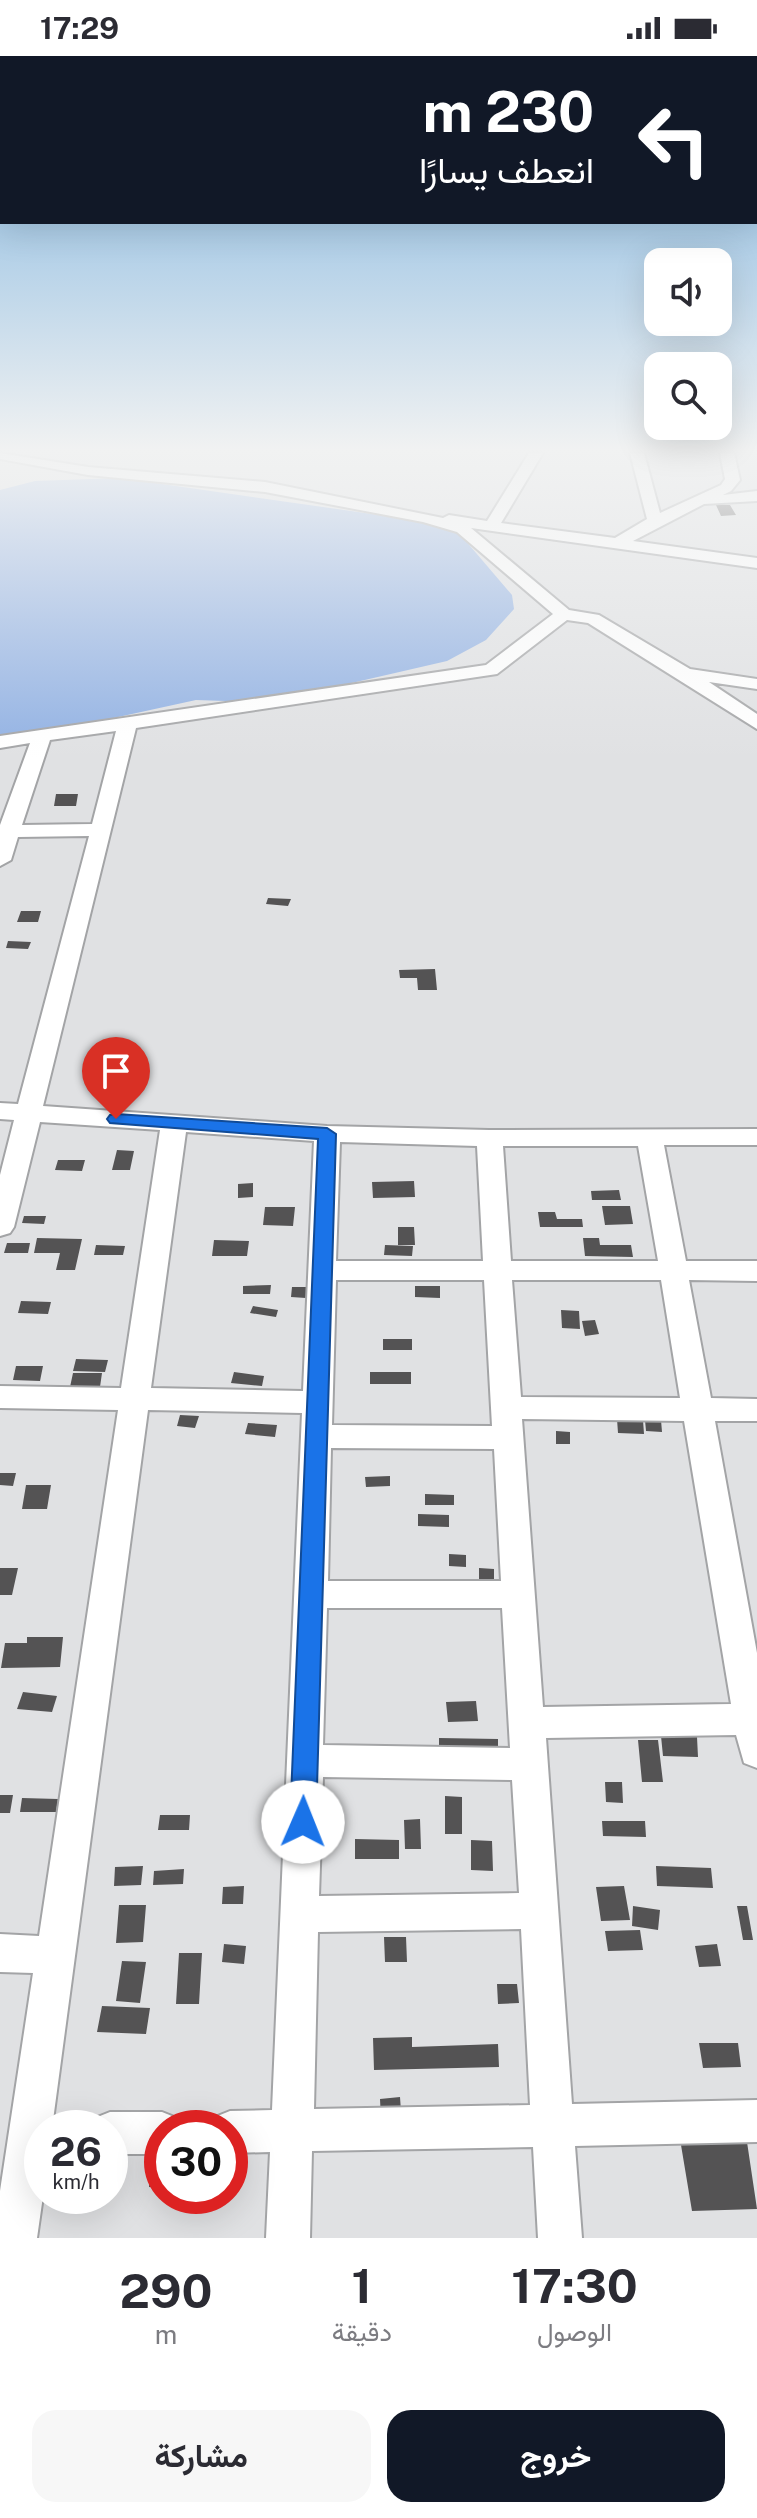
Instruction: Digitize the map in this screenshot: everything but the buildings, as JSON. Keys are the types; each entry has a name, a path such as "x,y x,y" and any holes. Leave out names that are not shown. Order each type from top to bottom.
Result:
{"street":[{"path":"494,555 564,614 593,619 684,673 757,723"},
{"path":"701,555 757,563"},
{"path":"0,742 127,726 491,670 564,614"},
{"path":"684,673 757,684"},
{"path":"0,1227 127,726"},
{"path":"0,860 4,831 41,738"},
{"path":"4,831 99,830"},
{"path":"0,1111 327,1134 489,1138 757,1137"},
{"path":"39,2110 56,1955 174,1123"},
{"path":"288,2238 327,1134"},
{"path":"526,1723 755,1730 650,1137"},
{"path":"489,1138 560,2238"},
{"path":"322,1270 757,1271"},
{"path":"0,1397 135,1399 317,1419 507,1423 697,1408 757,1410"},
{"path":"310,1595 518,1594"},
{"path":"304,1761 528,1764"},
{"path":"300,1914 539,1911"},
{"path":"0,1953 56,1955"},
{"path":"248,2132 757,2121"},
{"path":"15,2238 24,2193"}],"shaded area":[{"path":"0,555 478,555 512,595 514,609 486,640 447,661 304,694 255,702 196,700 109,719 0,735"}],"route":[{"path":"116,1119 327,1134 303,1822"}]}
